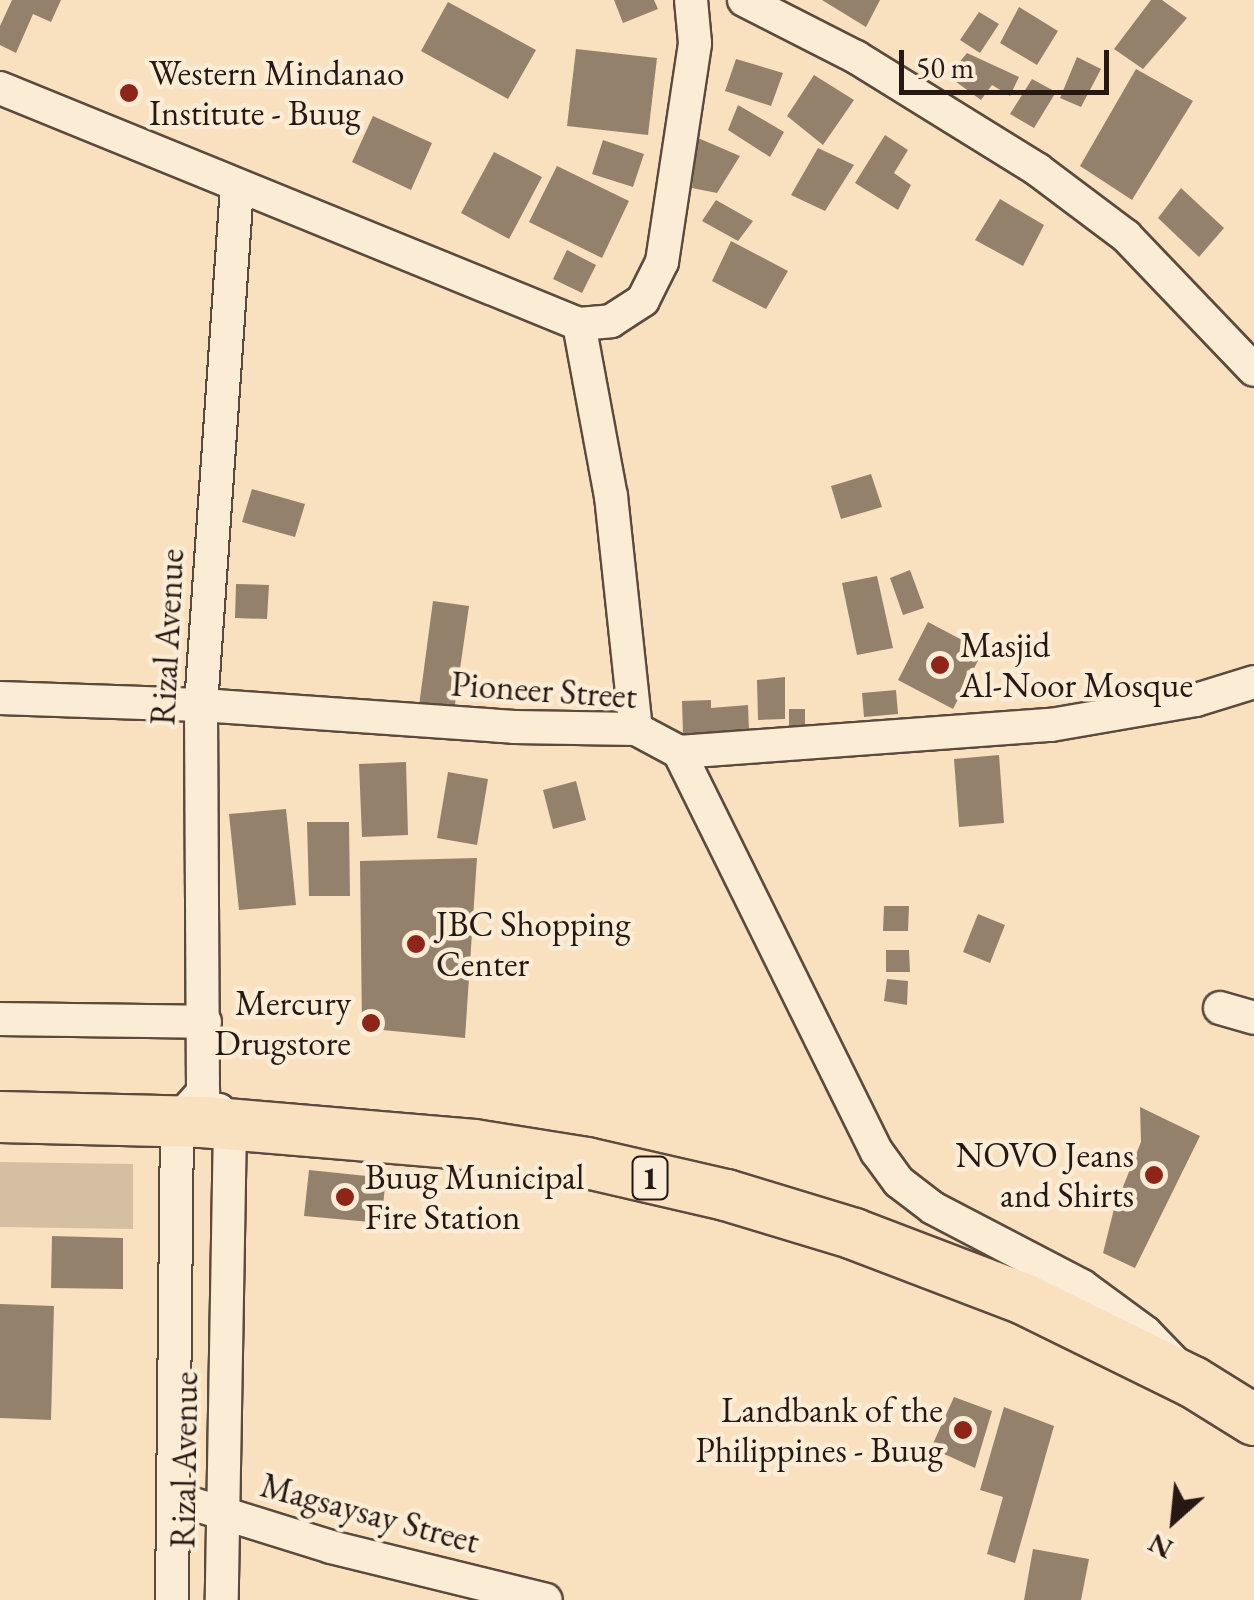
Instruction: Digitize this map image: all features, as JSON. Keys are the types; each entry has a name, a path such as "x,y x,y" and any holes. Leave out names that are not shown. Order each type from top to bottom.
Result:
{"highway":[{"name":"1","path":"0,1116 204,1112 474,1145 587,1163 726,1195 854,1234 1024,1299 1192,1382 1254,1420"}],"street":[{"path":"0,88 578,324 626,314 643,300 662,262 695,44 691,0"},
{"path":"744,0 856,57 1038,170 1126,236 1254,370"},
{"name":"Rizal Avenue","path":"222,1600 223,1514 204,1112 201,705 237,188"},
{"path":"578,324 610,496 636,729"},
{"path":"1192,1382 1118,1310 1082,1286 933,1208 899,1182 877,1152 680,752 1052,725 1196,700 1254,682"},
{"name":"Pioneer Street","path":"0,698 201,705 462,724 636,729 680,752"},
{"path":"1220,1008 1254,1018"},
{"path":"0,1019 204,1022"},
{"name":"Rizal Avenue","path":"172,1600 174,1498 204,1112"},
{"name":"Magsaysay Street","path":"174,1498 331,1548 546,1600"}],"shaded area":[{"path":"0,1162 133,1164 133,1229 0,1227"}],"building":[{"path":"12,0 61,0 51,22 33,14 16,53 0,45 0,26"},
{"path":"614,0 654,0 658,9 623,23"},
{"path":"822,0 880,0 866,27"},
{"path":"1151,0 1162,0 1187,18 1143,69 1114,49"},
{"path":"448,2 536,50 508,99 421,51"},
{"path":"1019,7 1058,31 1037,65 1000,43"},
{"path":"979,12 999,24 980,53 960,40"},
{"path":"576,49 657,58 648,135 567,126"},
{"path":"967,53 1019,77 1010,96 992,85 981,100 948,76"},
{"path":"1077,57 1101,69 1081,107 1060,98"},
{"path":"736,59 783,73 771,106 725,91"},
{"path":"1136,69 1193,101 1132,200 1080,166"},
{"path":"814,75 854,100 823,145 787,116"},
{"path":"1032,79 1056,92 1034,128 1010,114"},
{"path":"738,105 784,132 770,157 728,130"},
{"path":"373,116 432,143 411,190 352,162"},
{"path":"885,135 908,150 894,173 911,185 898,210 855,183"},
{"path":"698,138 740,156 717,193 692,188"},
{"path":"603,140 644,154 633,187 592,174"},
{"path":"818,148 854,165 825,211 791,195"},
{"path":"494,152 542,177 509,239 461,213"},
{"path":"557,166 629,201 602,258 529,222"},
{"path":"1181,188 1224,228 1199,257 1158,218"},
{"path":"1000,199 1044,225 1023,266 975,240"},
{"path":"716,200 753,221 738,241 702,221"},
{"path":"731,241 788,271 766,309 712,281"},
{"path":"567,250 596,265 582,293 553,279"},
{"path":"871,474 882,507 841,519 831,486"},
{"path":"252,489 305,504 295,537 242,522"},
{"path":"910,570 924,608 903,615 890,578"},
{"path":"877,576 893,648 857,655 842,583"},
{"path":"236,584 269,585 267,619 235,618"},
{"path":"433,601 469,606 454,711 419,706"},
{"name":"Masjid Al-Noor Mosque","path":"928,622 983,651 953,709 898,680"},
{"path":"785,677 785,719 758,720 757,680"},
{"path":"896,690 898,714 864,717 862,693"},
{"path":"711,700 711,708 748,705 749,730 683,734 682,701"},
{"path":"789,709 805,709 805,728 789,728"},
{"path":"999,755 1004,823 959,827 954,759"},
{"path":"406,762 408,835 362,837 359,764"},
{"path":"448,772 488,779 477,845 437,838"},
{"path":"576,781 586,820 553,829 543,790"},
{"path":"286,809 296,905 239,910 229,814"},
{"path":"307,822 349,822 350,896 309,896"},
{"name":"JBC Shopping Center","path":"477,858 465,1038 362,1028 360,861"},
{"path":"884,906 909,906 908,931 883,931"},
{"path":"978,914 1005,925 990,963 963,952"},
{"path":"886,950 909,950 910,972 886,972"},
{"path":"887,979 908,981 907,1005 884,1001"},
{"name":"NOVO Jeans and Shirts","path":"1140,1107 1200,1136 1135,1268 1103,1253 1114,1209 1141,1142"},
{"name":"Buug Municipal Fire Station","path":"309,1170 386,1178 381,1223 304,1216"},
{"path":"52,1236 123,1238 123,1289 51,1288"},
{"path":"0,1304 54,1306 51,1420 0,1418"},
{"name":"Landbank of the Philippines - Buug","path":"954,1397 992,1411 975,1468 931,1448"},
{"path":"1004,1407 1054,1426 1015,1563 987,1554 1003,1497 980,1490"},
{"path":"1033,1549 1089,1559 1081,1600 1024,1600"}],"place":[{"name":"Western Mindanao Institute - Buug","path":"129,93"},
{"name":"Masjid Al-Noor Mosque","path":"940,665"},
{"name":"JBC Shopping Center","path":"416,944"},
{"name":"Mercury Drugstore","path":"371,1023"},
{"name":"NOVO Jeans and Shirts","path":"1154,1175"},
{"name":"Buug Municipal Fire Station","path":"345,1197"},
{"name":"Landbank of the Philippines - Buug","path":"963,1430"}]}
